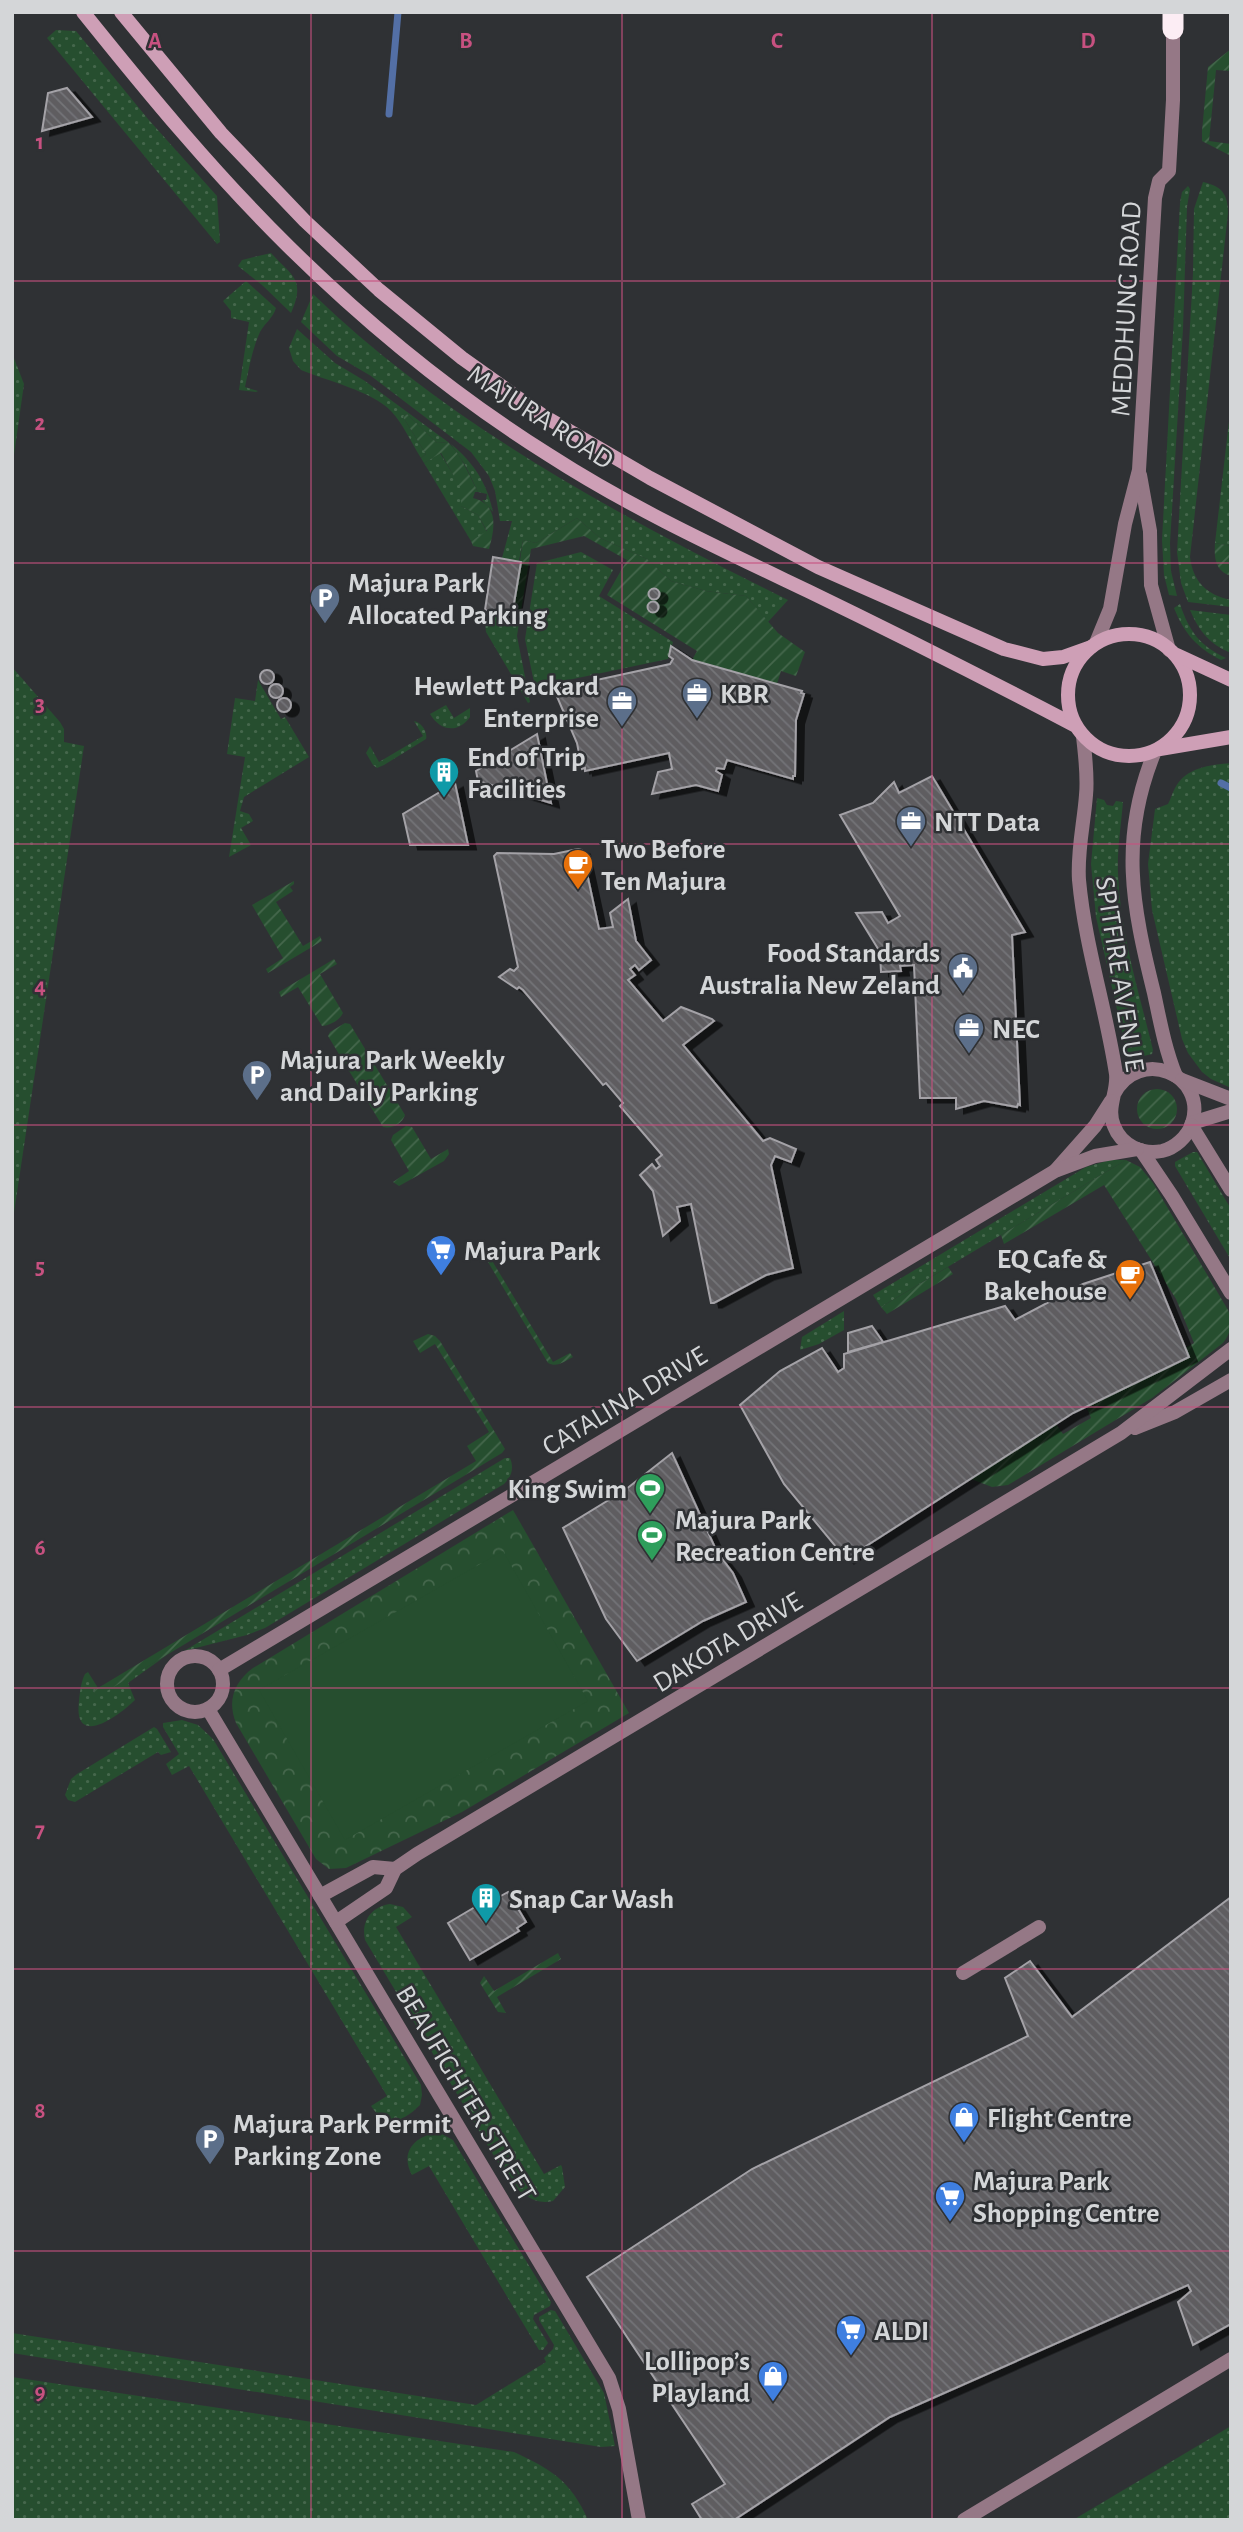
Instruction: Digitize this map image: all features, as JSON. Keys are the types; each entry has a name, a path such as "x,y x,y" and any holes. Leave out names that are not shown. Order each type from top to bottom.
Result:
{"main road":[{"name":"MAJURA ROAD","path":"83,12 164,112 285,244 387,335 503,425 600,486 1078,731"},
{"name":"MAJURA ROAD","path":"121,12 221,133 305,221 379,290 462,358 542,415 650,478 818,567 1004,649 1043,659 1063,657 1093,645"},
{"path":"1231,680 1171,651 1159,642 1134,634 1108,637 1093,645 1080,657 1068,683 1067,697 1078,731 1098,749 1116,756 1136,757 1158,750 1231,737"},
{"path":"1158,750 1180,730 1190,704 1187,676 1171,651"}],"street":[{"name":"MEDDHUNG ROAD","path":"1093,645 1110,609 1125,524 1139,470 1155,198 1159,181 1169,171 1173,100 1173,21"},
{"name":"MEDDHUNG ROAD","path":"1139,470 1150,531 1153,595 1171,651"},
{"name":"SPITFIRE AVENUE","path":"1078,731 1087,782 1079,863 1081,894 1086,934 1116,1073 1113,1096"},
{"name":"SPITFIRE AVENUE","path":"1158,750 1141,789 1132,886 1141,943 1169,1057 1178,1078"},
{"path":"1231,1099 1157,1069 1137,1071 1126,1078 1113,1096 1111,1112 1114,1125 1125,1142 1139,1150 1154,1166 1231,1293"},
{"path":"1139,1150 1152,1152 1169,1149 1182,1140 1192,1124 1193,1100 1178,1078"},
{"name":"CATALINA DRIVE","path":"1055,1171 1095,1126 1113,1096"},
{"path":"1192,1124 1231,1111"},
{"path":"1192,1124 1231,1190"},
{"name":"CATALINA DRIVE","path":"219,1670 1055,1171 1095,1156 1139,1150"},
{"path":"1121,1433 1231,1349"},
{"path":"1121,1433 1175,1412 1231,1380"},
{"name":"DAKOTA DRIVE","path":"336,1922 386,1888 394,1869 1121,1433"},
{"path":"189,1657 204,1658 219,1670 223,1683 222,1692 208,1709 191,1712 176,1705 169,1696 167,1679 175,1664 189,1657"},
{"name":"BEAUFIGHTER STREET","path":"208,1709 609,2378 620,2409 639,2520"},
{"name":"DAKOTA DRIVE","path":"320,1896 373,1867 394,1869"},
{"path":"963,1973 1039,1927"},
{"path":"964,2520 1231,2359"}],"green space":[{"path":"56,30 76,31 148,119 217,196 220,242 217,244 47,38"},
{"path":"1231,49 1231,71 1216,70 1209,141 1231,144 1231,156 1202,141 1202,131 1208,67"},
{"path":"1203,182 1214,186 1225,195 1228,213 1190,557 1198,580 1208,591 1231,600 1231,607 1188,602 1181,583 1177,552 1193,273 1194,209"},
{"path":"1188,186 1190,189 1183,329 1170,543 1171,571 1177,596 1169,595 1164,575 1162,540 1180,203 1182,192"},
{"path":"271,253 291,273 297,285 291,313 238,266 242,260"},
{"path":"246,281 276,308 260,332 251,359 245,387 258,391 256,392 239,390 249,322 231,318 231,311 223,301"},
{"path":"313,294 366,342 421,386 479,427 600,501 788,600 768,622 746,596 706,591 671,581 647,559 600,538 577,518 536,543 523,540 519,561 502,558 512,521 500,521 495,491 489,476 471,452 371,376 337,356 301,322"},
{"path":"297,329 335,363 365,381 448,442 437,443 407,414 403,417 426,454 421,458 399,422 383,404 361,392 301,370 293,361 289,348"},
{"path":"12,353 24,384 12,469"},
{"path":"1231,404 1231,546 1215,543"},
{"path":"407,414 437,443 448,442 461,459 478,492 475,492 473,498 487,506 493,518 489,549 473,546 471,541 487,531 478,515 461,506 461,489 441,453 424,463 421,458 426,454 403,417"},
{"path":"451,444 478,474 487,492 493,512 482,500 486,500 487,494 478,492"},
{"path":"440,453 462,489 461,506 478,515 487,532 471,541 424,463"},
{"path":"577,518 600,538 647,559 671,581 706,591 746,596 778,633 805,652 796,676 781,671 777,684 692,660 697,651 607,595 627,560 584,536 531,549 520,617 512,615 523,540 536,543"},
{"path":"1215,543 1231,546 1231,576 1222,571 1217,563"},
{"path":"581,552 613,570 599,596 673,642 668,659 535,687 525,639 537,563"},
{"path":"1180,604 1187,622 1202,643 1226,658 1221,660 1212,655 1192,639 1174,608"},
{"path":"1190,610 1231,615 1231,653 1206,636"},
{"path":"484,615 511,620 512,615 520,617 517,636 530,702 528,703 486,632"},
{"path":"12,667 60,722 64,729 64,742 84,746 12,1226"},
{"path":"258,680 281,719 285,717 309,757 244,797 240,811 249,814 253,821 241,828 251,845 229,857 245,757 227,754 235,698 255,701"},
{"path":"446,705 454,718 470,708 470,717 455,728 444,727 430,714"},
{"path":"414,721 423,728 426,739 384,765 377,768 373,765 366,753 370,746 379,762 423,736"},
{"path":"1231,763 1231,1088 1202,1072 1188,1053 1182,1039 1152,910 1148,864 1155,809 1168,804 1180,781 1192,771"},
{"path":"1097,798 1113,806 1116,801 1123,802 1118,856 1122,918 1153,1050 1152,1054 1131,1059 1128,1058 1096,917 1091,864"},
{"path":"294,881 290,887 293,891 276,902 303,946 320,936 322,941 268,973 266,969 283,958 252,905"},
{"path":"334,959 337,964 320,974 343,1013 334,1022 322,1026 298,987 281,997 279,992"},
{"path":"345,1023 350,1024 405,1115 396,1125 383,1127 328,1036"},
{"path":"1157,1089 1171,1095 1177,1109 1171,1123 1157,1129 1143,1123 1137,1109 1143,1095"},
{"path":"406,1126 412,1127 431,1159 448,1149 449,1154 444,1161 399,1186 393,1182 409,1171 391,1140 393,1135"},
{"path":"1197,1152 1231,1209 1231,1260 1175,1166 1175,1162"},
{"path":"1110,1160 1126,1160 881,1307 873,1295 1086,1167"},
{"path":"1126,1160 1140,1167 1153,1183 1228,1310 1231,1323 1228,1335 1223,1343 1152,1398 1008,1485 992,1487 971,1479 1056,1424 1063,1434 1091,1418 1086,1406 1189,1357 1185,1348 1194,1343 1176,1299 1104,1185 1004,1244 1001,1235"},
{"path":"505,1245 508,1248 491,1259 553,1362 570,1353 573,1357 564,1362 548,1363 488,1262 489,1255"},
{"path":"948,1267 953,1274 887,1314 881,1307"},
{"path":"844,1311 844,1330 819,1344 800,1350 802,1337"},
{"path":"428,1334 440,1341 505,1449 502,1453 97,1697 93,1691 476,1461 467,1446 489,1432 435,1344 420,1353 413,1341"},
{"path":"505,1458 510,1458 512,1469 504,1484 265,1628 184,1651"},
{"path":"513,1510 629,1713 462,1812 346,1868 329,1869 316,1859 236,1723 232,1700 237,1686 253,1668"},
{"path":"503,1551 588,1701 345,1840 259,1690"},
{"path":"167,1655 128,1683 135,1700 128,1706 99,1724 83,1724 79,1716 79,1701 85,1674 88,1672 98,1688 93,1691 97,1696"},
{"path":"182,1720 198,1725 213,1739 421,2085 420,2105 407,2116 389,2120 383,2118 371,2106 387,2096 189,1766 172,1775 166,1764 179,1754 163,1723"},
{"path":"154,1727 171,1752 161,1755 158,1752 75,1802 68,1800 65,1795 71,1779"},
{"path":"390,1904 403,1907 412,1917 396,1927 544,2174 561,2165 565,2187 553,2201 534,2200 509,2181 365,1940 366,1921 369,1916 378,1908"},
{"path":"558,1953 561,1959 497,1997 506,2013 498,2012 480,1983 484,1976 494,1991"},
{"path":"440,2133 453,2140 551,2302 550,2306 534,2315 533,2319 548,2343 543,2350 539,2350 429,2166 412,2175 408,2167 412,2146 424,2137"},
{"path":"551,2310 555,2311 604,2393 615,2446 601,2447 12,2353 12,2333 476,2405 546,2362 544,2358 554,2345 539,2317"},
{"path":"12,2377 514,2452 549,2471 567,2486 588,2520 12,2520"},
{"path":"1231,2426 1231,2520 1073,2520"}],"building":[{"path":"67,88 92,117 42,131 48,93"},
{"path":"493,557 521,562 512,615 485,610"},
{"path":"654,589 658,590 658,598 654,599 650,598 649,594 650,590"},
{"path":"653,602 657,603 657,611 653,612 649,611 648,607 649,603"},
{"path":"671,646 692,660 802,691 804,694 796,720 793,779 727,760 724,769 717,768 716,771 722,775 718,791 696,785 652,794 658,772 672,769 669,753 585,771 585,768 582,769 577,743 555,689 670,664 673,659 669,656"},
{"path":"267,670 272,672 272,682 267,684 262,682 260,677 262,672"},
{"path":"276,684 281,686 281,696 276,698 271,696 269,691 271,686"},
{"path":"284,698 289,700 289,710 284,712 279,710 277,705 279,700"},
{"path":"537,734 551,803 478,781 476,771"},
{"path":"932,776 1025,932 1012,935 1020,1105 1017,1107 984,1101 956,1109 956,1098 920,1098 914,965 900,966 901,971 881,972 880,952 856,913 882,912 888,923 900,916 840,815 873,803 894,782 899,793"},
{"name":"End of Trip Facilities","path":"455,783 468,845 410,845 403,814"},
{"path":"582,850 599,929 613,927 610,913 628,899 636,941 651,960 639,970 635,965 630,969 635,975 628,980 663,1021 681,1007 714,1021 683,1045 763,1141 770,1138 796,1149 791,1162 775,1156 771,1165 793,1268 766,1275 714,1303 711,1303 691,1204 677,1207 680,1221 663,1236 653,1191 640,1175 652,1164 656,1169 660,1166 656,1160 662,1155 620,1106 623,1103 606,1083 603,1085 523,990 499,977 518,967 494,856 497,853 554,854"},
{"path":"1150,1262 1189,1357 1073,1413 846,1559 784,1484 740,1405 780,1371 822,1348 838,1372 844,1368 844,1354 1005,1306 1015,1320 1083,1284"},
{"path":"872,1326 883,1342 848,1352 848,1333"},
{"name":"Majura Park Recreation Centre","path":"672,1453 717,1552 733,1573 746,1602 703,1621 637,1661 606,1619 563,1528 625,1490"},
{"name":"Snap Car Wash","path":"508,1892 526,1922 517,1928 519,1931 470,1960 448,1923 497,1894 499,1897"},
{"name":"Majura Park Shopping Centre","path":"1231,1897 1231,2324 1193,2345 1178,2302 1191,2291 1188,2285 890,2417 734,2520 702,2520 692,2504 725,2484 587,2277 752,2169 1028,2036 1005,1978 1030,1961 1072,2017"}],"waterway":[{"path":"389,114 398,12"},
{"path":"1221,783 1231,788"}],"place":[{"name":"Majura Park Allocated Parking","path":"325,625"},
{"name":"KBR","path":"697,720"},
{"name":"Hewlett Packard Enterprise","path":"622,728"},
{"name":"End of Trip Facilities","path":"444,799"},
{"name":"NTT Data","path":"911,848"},
{"name":"Two Before Ten Majura","path":"578,891"},
{"name":"Food Standards Australia New Zeland","path":"963,995"},
{"name":"NEC","path":"969,1055"},
{"name":"Majura Park Weekly and Daily Parking","path":"257,1102"},
{"name":"Majura Park","path":"441,1277"},
{"name":"EQ Cafe & Bakehouse","path":"1130,1301"},
{"name":"King Swim","path":"650,1515"},
{"name":"Majura Park Recreation Centre","path":"652,1562"},
{"name":"Snap Car Wash","path":"486,1925"},
{"name":"Flight Centre","path":"964,2144"},
{"name":"Majura Park Permit Parking Zone","path":"210,2166"},
{"name":"Majura Park Shopping Centre","path":"950,2223"},
{"name":"ALDI","path":"851,2357"},
{"name":"Lollipop’s Playland","path":"773,2403"}]}
